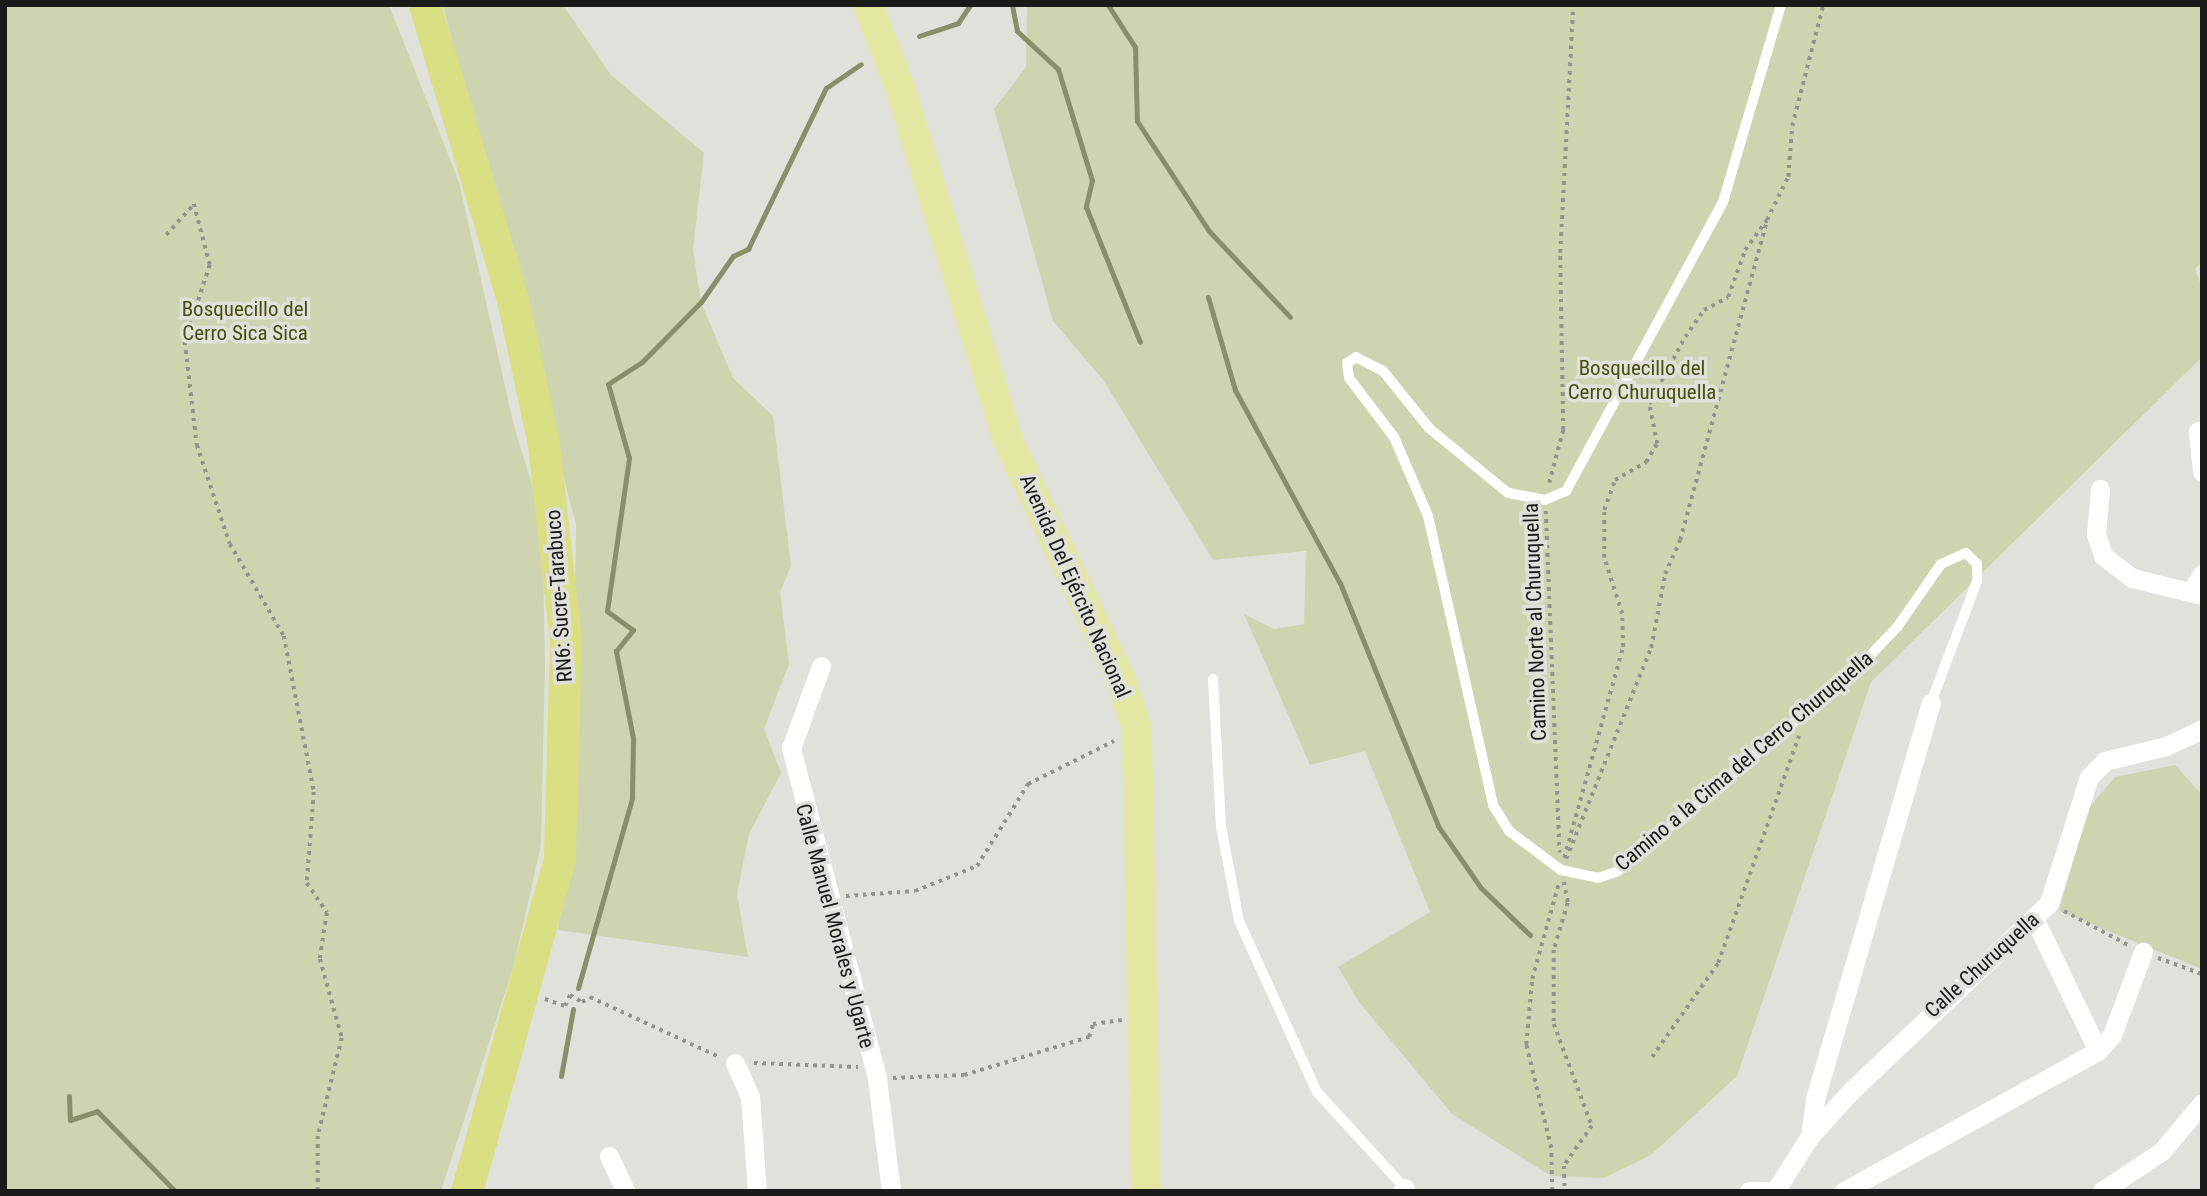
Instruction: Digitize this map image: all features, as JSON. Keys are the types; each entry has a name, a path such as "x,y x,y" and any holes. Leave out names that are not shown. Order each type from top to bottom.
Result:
{"highway":[{"name":"RN6: Sucre-Tarabuco","path":"425,5 513,300 558,545 567,776 561,859 527,992 467,1191"}],"main road":[{"name":"Avenida Del Ejército Nacional","path":"868,5 900,87 1007,438 1121,680 1137,729 1145,1017 1146,1191"}],"street":[{"path":"2198,430 2202,472"},
{"path":"2100,489 2096,534 2103,556 2132,578 2196,594 2202,574"},
{"name":"Calle Manuel Morales y Ugarte","path":"821,666 791,748 827,898 876,1073 891,1191"},
{"path":"1810,1136 1815,1099 1931,703"},
{"name":"Calle Churuquella","path":"1775,1191 1810,1136 1921,1021 2035,920 2049,903 2089,777 2105,761 2166,746 2202,729"},
{"path":"2035,920 2098,1051"},
{"path":"1844,1191 2098,1051 2112,1035 2143,952"},
{"path":"736,1063 750,1097 757,1191"},
{"path":"2102,1191 2162,1152 2202,1103"},
{"path":"609,1156 625,1191"},
{"path":"1749,1191 1765,1191"}],"lane":[{"path":"1545,500 1566,491 1723,202 1780,5"},
{"name":"Camino a la Cima del Cerro Churuquella","path":"1545,500 1508,493 1429,428 1383,371 1356,357 1347,363 1349,378 1394,437 1428,516 1493,805 1509,831 1561,870 1598,878 1618,871 1810,708 1898,626 1941,564 1966,553 1977,564 1977,581 1931,703"},
{"path":"1213,679 1221,827 1239,922 1317,1093 1405,1190"}],"path":[{"name":"Camino Norte al Churuquella","path":"1552,1191 1551,1148 1526,1045 1532,979 1561,870 1545,500 1563,430 1560,253 1573,5"},
{"path":"1565,1191 1564,1166 1592,1126 1554,1024 1554,950 1568,903 1561,870 1623,647 1622,614 1604,558 1604,510 1615,480 1646,462 1657,444 1649,404 1685,337 1704,310 1728,297 1740,278 1745,250 1767,220 1788,177 1792,126 1824,5"},
{"path":"166,234 194,204 210,265 185,342 190,411 208,492 248,581 284,636 314,792 307,883 327,913 320,958 342,1038 318,1136 318,1191"},
{"path":"1561,870 1651,648 1665,574 1681,540 1767,220"},
{"path":"1651,1057 1718,963 1810,708"},
{"path":"827,898 915,891 977,866 1028,784 1137,729"},
{"path":"2049,903 2143,952 2202,974"},
{"path":"527,992 565,1006 570,995 582,1002 590,997 736,1063 876,1073 964,1075 1089,1038 1093,1024 1145,1017"}],"green space":[{"name":"Bosquecillo del Cerro Sica Sica","path":"5,5 389,5 459,182 514,426 542,517 545,664 541,845 514,965 441,1191 5,1191"},
{"path":"443,5 563,5 611,75 704,153 693,249 701,302 733,378 773,416 791,566 780,592 789,664 764,729 781,773 749,834 737,894 748,957 558,930 571,844 576,525"},
{"name":"Bosquecillo del Cerro Churuquella","path":"1027,5 2202,5 2202,261 2195,269 2202,288 2202,357 1871,682 1737,1076 1651,1155 1604,1178 1551,1176 1452,1114 1359,1002 1338,967 1430,912 1365,751 1310,765 1244,614 1274,629 1304,624 1306,551 1213,560 1104,381 1053,321 994,109 1026,67"},
{"path":"2175,765 2202,795 2202,969 2059,911 2087,810 2115,777"}],"waterway":[{"path":"919,36 958,23 970,5"},
{"path":"1012,5 1017,31 1058,69 1092,180 1086,207 1140,342"},
{"path":"1108,5 1135,47 1137,121 1209,231 1290,317"},
{"path":"578,988 632,798 633,738 616,651 633,630 607,611 629,458 608,384 642,362 701,302 733,256 748,249 826,88 861,64"},
{"path":"1208,297 1235,390 1340,583 1438,826 1481,888 1530,935"},
{"path":"561,1076 573,1009"},
{"path":"69,1096 70,1120 97,1111 175,1191"}]}
